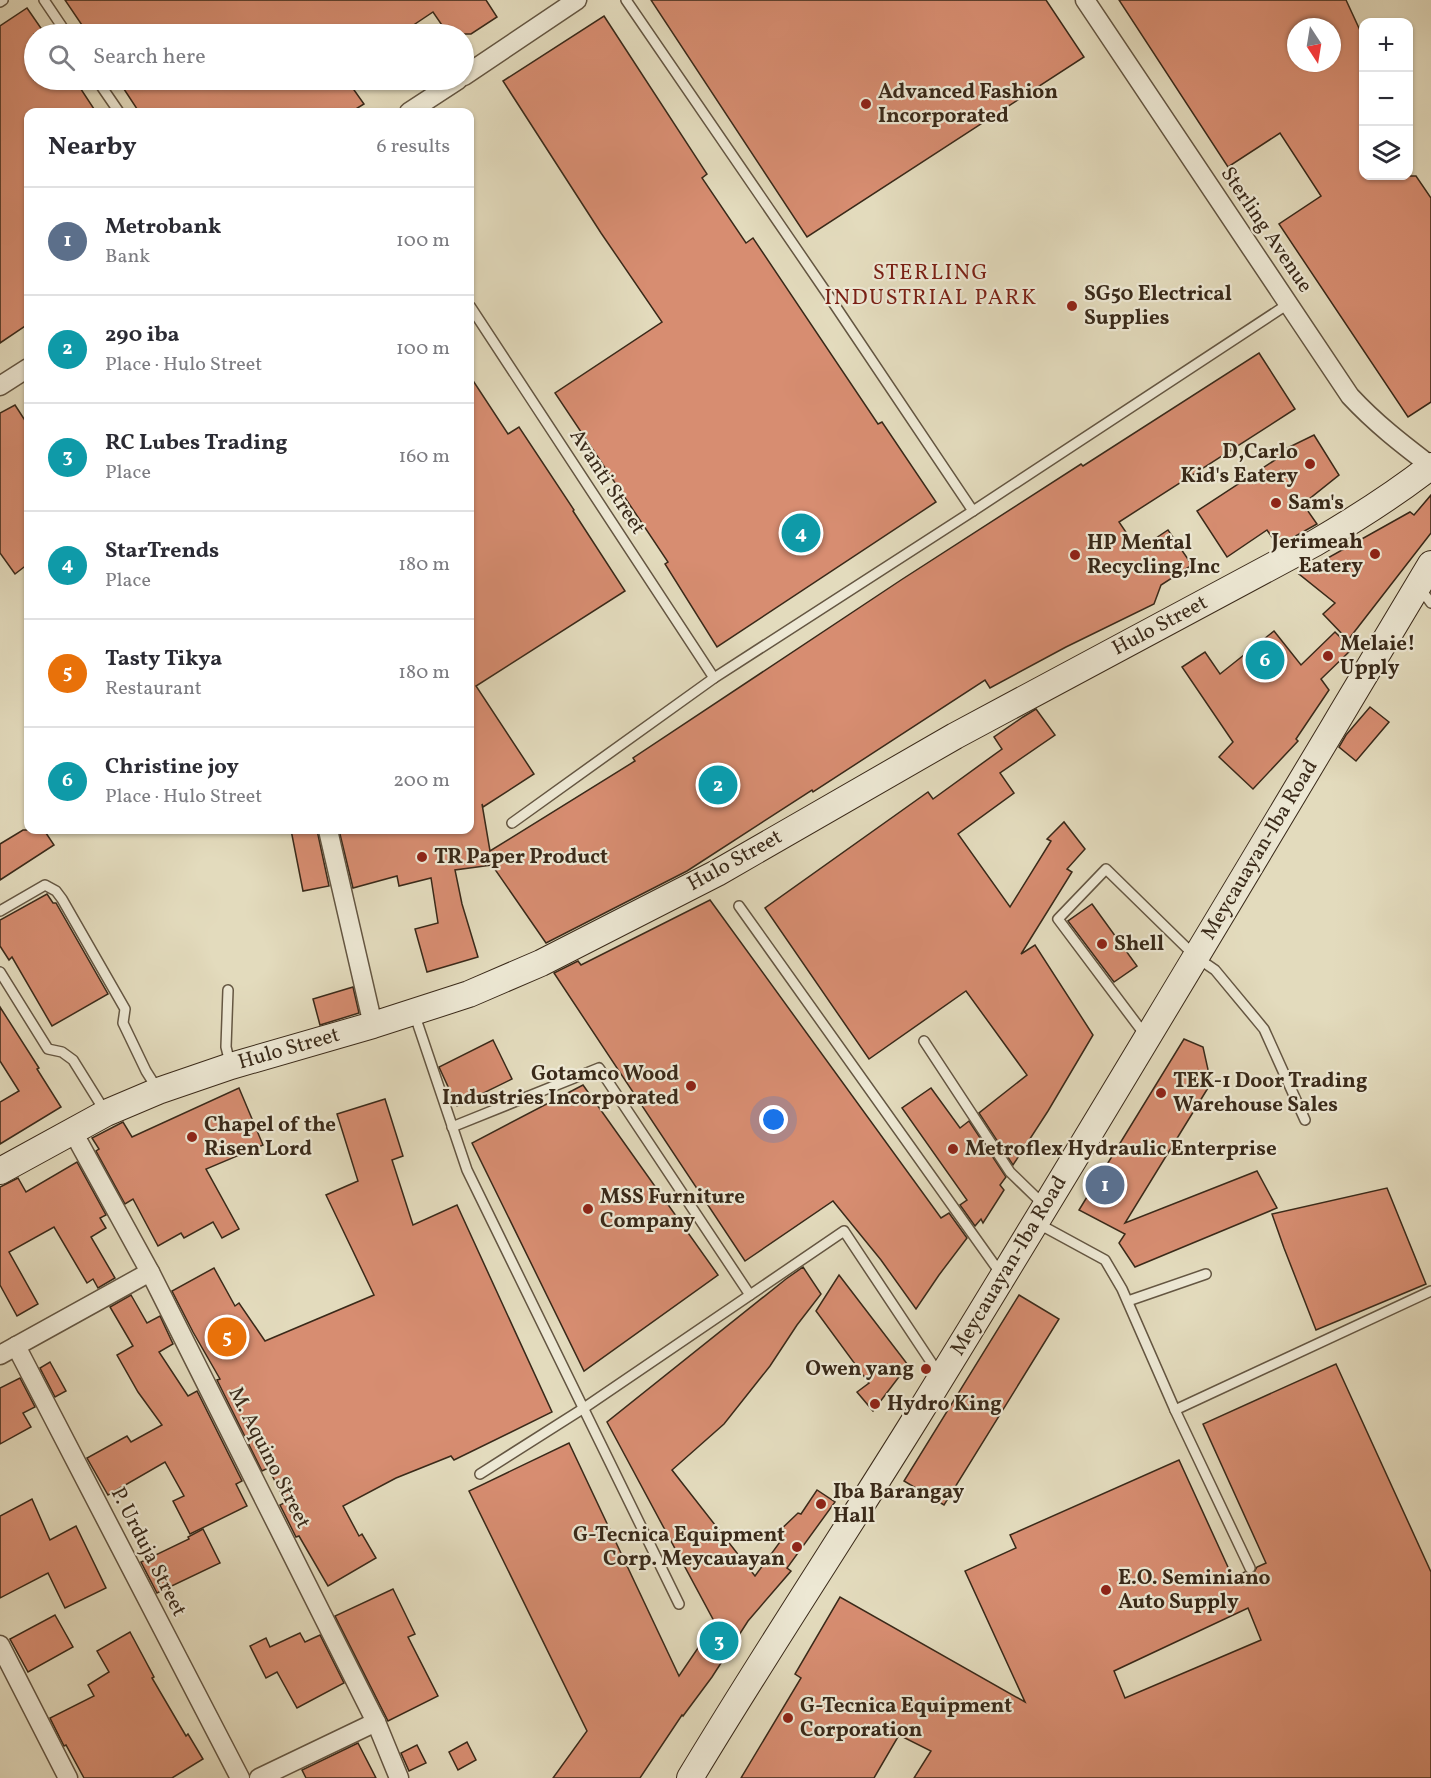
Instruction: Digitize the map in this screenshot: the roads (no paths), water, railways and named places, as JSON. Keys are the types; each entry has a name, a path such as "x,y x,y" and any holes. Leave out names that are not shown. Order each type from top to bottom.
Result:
{"street":[{"path":"474,69 577,0"},
{"name":"Sterling Avenue","path":"1085,0 1350,396 1370,418 1431,466"},
{"path":"415,108 443,90"},
{"path":"0,386 24,371"},
{"name":"Hulo Street","path":"0,1171 72,1130 158,1091 231,1066 469,994 542,963 717,873 955,736 1315,543 1362,516 1401,490 1431,466"},
{"name":"Meycauayan-Iba Road","path":"690,1778 941,1377 1196,957 1424,594 1431,564"},
{"path":"329,834 373,1024"},
{"name":"M. Aquino Street","path":"72,1130 150,1272 376,1722 399,1778"},
{"path":"8,1350 150,1272"},
{"name":"P. Urduja Street","path":"8,1350 240,1778"},
{"path":"0,1645 68,1778"},
{"path":"259,1778 376,1722"}],"lane":[{"path":"44,0 60,24"},
{"path":"626,0 973,512"},
{"path":"104,90 116,108"},
{"path":"512,823 714,678 973,512 1288,304"},
{"name":"Avanti Street","path":"474,312 714,678"},
{"path":"1147,1038 1058,919 1106,869 1196,957 1215,970 1264,1029 1305,1120"},
{"path":"0,911 45,885 56,891 125,1009 123,1023 158,1091"},
{"path":"739,906 1003,1275"},
{"path":"0,972 48,1049 62,1052 74,1060 106,1113"},
{"path":"228,990 226,1047 231,1066"},
{"path":"413,1012 467,1170 679,1604"},
{"path":"924,1041 1040,1214 1105,1260 1128,1301 1175,1410 1250,1568"},
{"path":"452,1127 598,1068 750,1295"},
{"path":"480,1474 584,1408 844,1231 941,1377"},
{"path":"1128,1301 1206,1274"},
{"path":"1175,1410 1431,1291"}],"place":[{"name":"Advanced Fashion Incorporated","path":"866,104"},
{"name":"SG50 Electrical Supplies","path":"1072,306"},
{"name":"D,Carlo Kid's Eatery","path":"1310,464"},
{"name":"Sam's","path":"1276,503"},
{"name":"StarTrends","path":"801,533"},
{"name":"Jerimeah Eatery","path":"1375,554"},
{"name":"HP Mental Recycling,Inc","path":"1075,555"},
{"name":"Melaie! Upply","path":"1328,656"},
{"name":"Christine joy","path":"1265,660"},
{"name":"290 iba","path":"718,785"},
{"name":"TR Paper Product","path":"422,857"},
{"name":"Shell","path":"1102,944"},
{"name":"Gotamco Wood Industries Incorporated","path":"691,1086"},
{"name":"TEK-1 Door Trading Warehouse Sales","path":"1161,1093"},
{"name":"Chapel of the Risen Lord","path":"192,1137"},
{"name":"Metroflex Hydraulic Enterprise","path":"953,1149"},
{"name":"Metrobank","path":"1105,1185"},
{"name":"MSS Furniture Company","path":"588,1209"},
{"name":"Tasty Tikya","path":"227,1337"},
{"name":"Owen yang","path":"926,1369"},
{"name":"Hydro King","path":"875,1404"},
{"name":"Iba Barangay Hall","path":"821,1504"},
{"name":"G-Tecnica Equipment Corp. Meycauayan","path":"797,1547"},
{"name":"E.O. Seminiano Auto Supply","path":"1106,1590"},
{"name":"RC Lubes Trading","path":"719,1641"},
{"name":"G-Tecnica Equipment Corporation","path":"788,1718"}],"district":[{"name":"STERLING INDUSTRIAL PARK","path":"931,286"}]}
